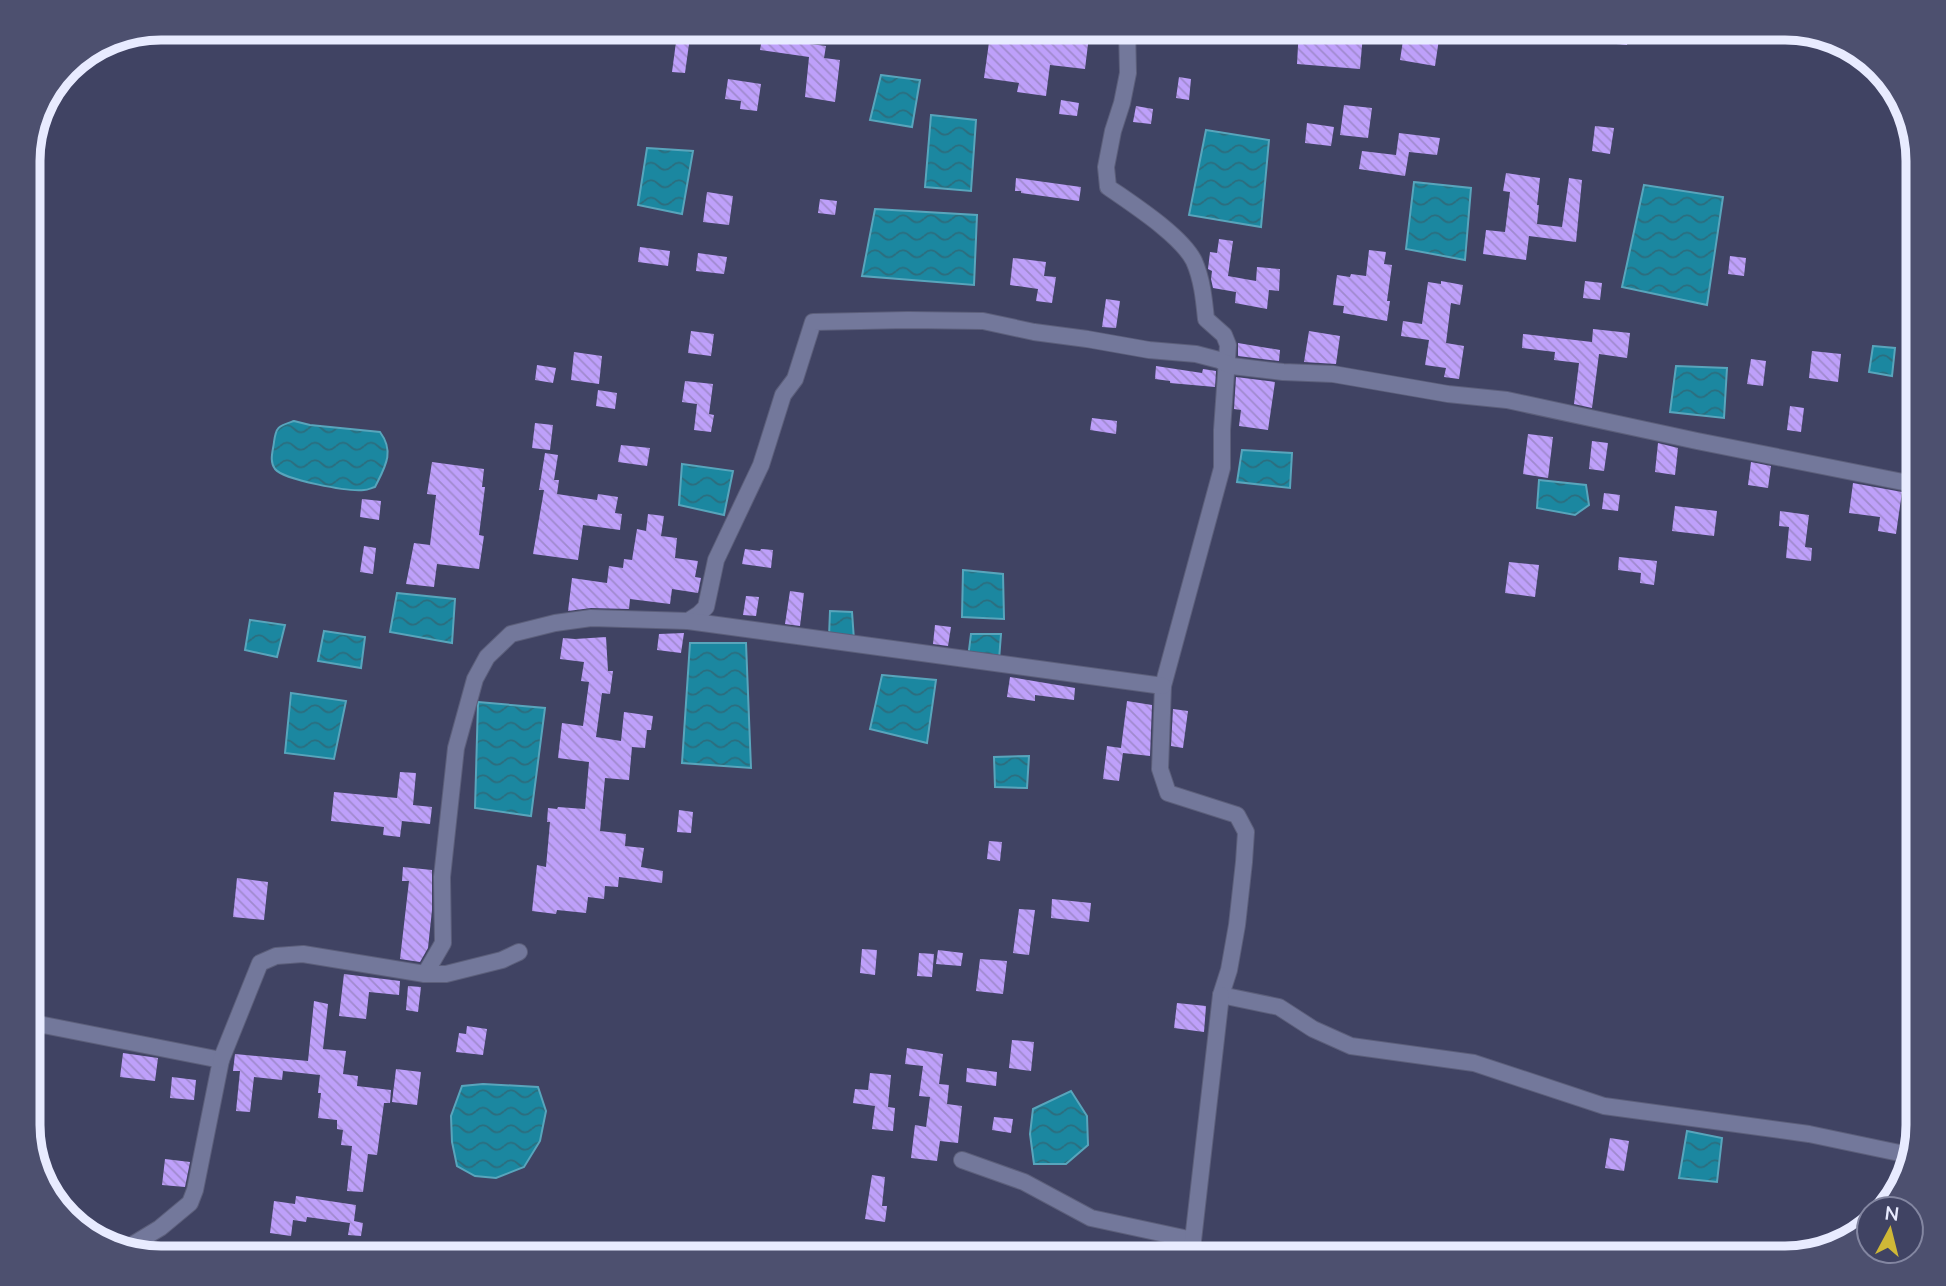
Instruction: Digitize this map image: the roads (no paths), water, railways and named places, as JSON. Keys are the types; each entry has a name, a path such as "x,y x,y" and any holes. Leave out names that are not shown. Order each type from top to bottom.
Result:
{"street":[{"path":"1127,40 1128,73 1122,103 1112,131 1106,167 1108,187 1175,237 1193,259 1202,287 1206,319 1224,335 1228,345 1222,467 1163,686 1160,769 1168,793 1237,815 1246,832 1237,925 1229,970 1221,995 1192,1246"},
{"path":"688,621 706,607 716,560 761,465 783,395 795,379 813,321 983,321 1149,350 1196,354 1232,366 1333,374 1448,394 1507,401 1906,483"},
{"path":"425,974 443,943 442,877 456,748 475,679 487,657 511,634 555,623 591,618 688,621 1163,686"},
{"path":"135,1243 160,1228 190,1203 195,1190 221,1060 260,962 276,956 303,954 425,974 446,974 502,960 519,952"},
{"path":"1221,995 1279,1007 1313,1029 1351,1046 1474,1063 1604,1106 1809,1134 1902,1153"},
{"path":"41,1025 221,1060"},
{"path":"962,1160 1024,1182 1091,1218 1193,1240"}],"water":[{"path":"881,75 920,80 912,127 870,120"},
{"path":"931,115 976,120 971,191 925,187"},
{"path":"1206,130 1269,140 1261,227 1189,215"},
{"path":"647,148 693,151 682,214 638,205"},
{"path":"1414,182 1471,188 1465,260 1406,249"},
{"path":"1644,185 1723,197 1707,305 1622,287"},
{"path":"875,209 977,215 974,285 862,276"},
{"path":"1873,346 1895,348 1892,376 1869,372"},
{"path":"1676,366 1727,368 1724,418 1670,412"},
{"path":"294,421 380,432 385,439 388,453 375,487 356,490 332,487 303,481 275,469 272,452 277,430"},
{"path":"1242,450 1292,453 1290,488 1237,482"},
{"path":"682,464 733,471 724,515 679,505"},
{"path":"1539,480 1586,485 1589,505 1575,515 1537,508"},
{"path":"963,570 1003,574 1004,619 962,617"},
{"path":"397,593 455,599 452,643 390,632"},
{"path":"830,611 852,612 854,640 829,637"},
{"path":"250,620 285,625 277,657 245,650"},
{"path":"324,631 365,637 361,668 318,661"},
{"path":"971,634 1001,634 999,660 968,658"},
{"path":"690,643 746,643 751,768 682,763"},
{"path":"882,675 936,680 927,743 870,729"},
{"path":"291,693 346,701 334,759 285,753"},
{"path":"478,702 545,708 531,816 475,808"},
{"path":"1029,756 1027,788 995,787 994,757"},
{"path":"483,1084 538,1087 546,1111 540,1141 524,1167 496,1178 475,1176 457,1166 452,1142 451,1116 462,1086"},
{"path":"1071,1091 1087,1116 1088,1145 1066,1164 1034,1164 1030,1134 1033,1109"},
{"path":"1687,1131 1722,1138 1717,1182 1679,1178"}]}
